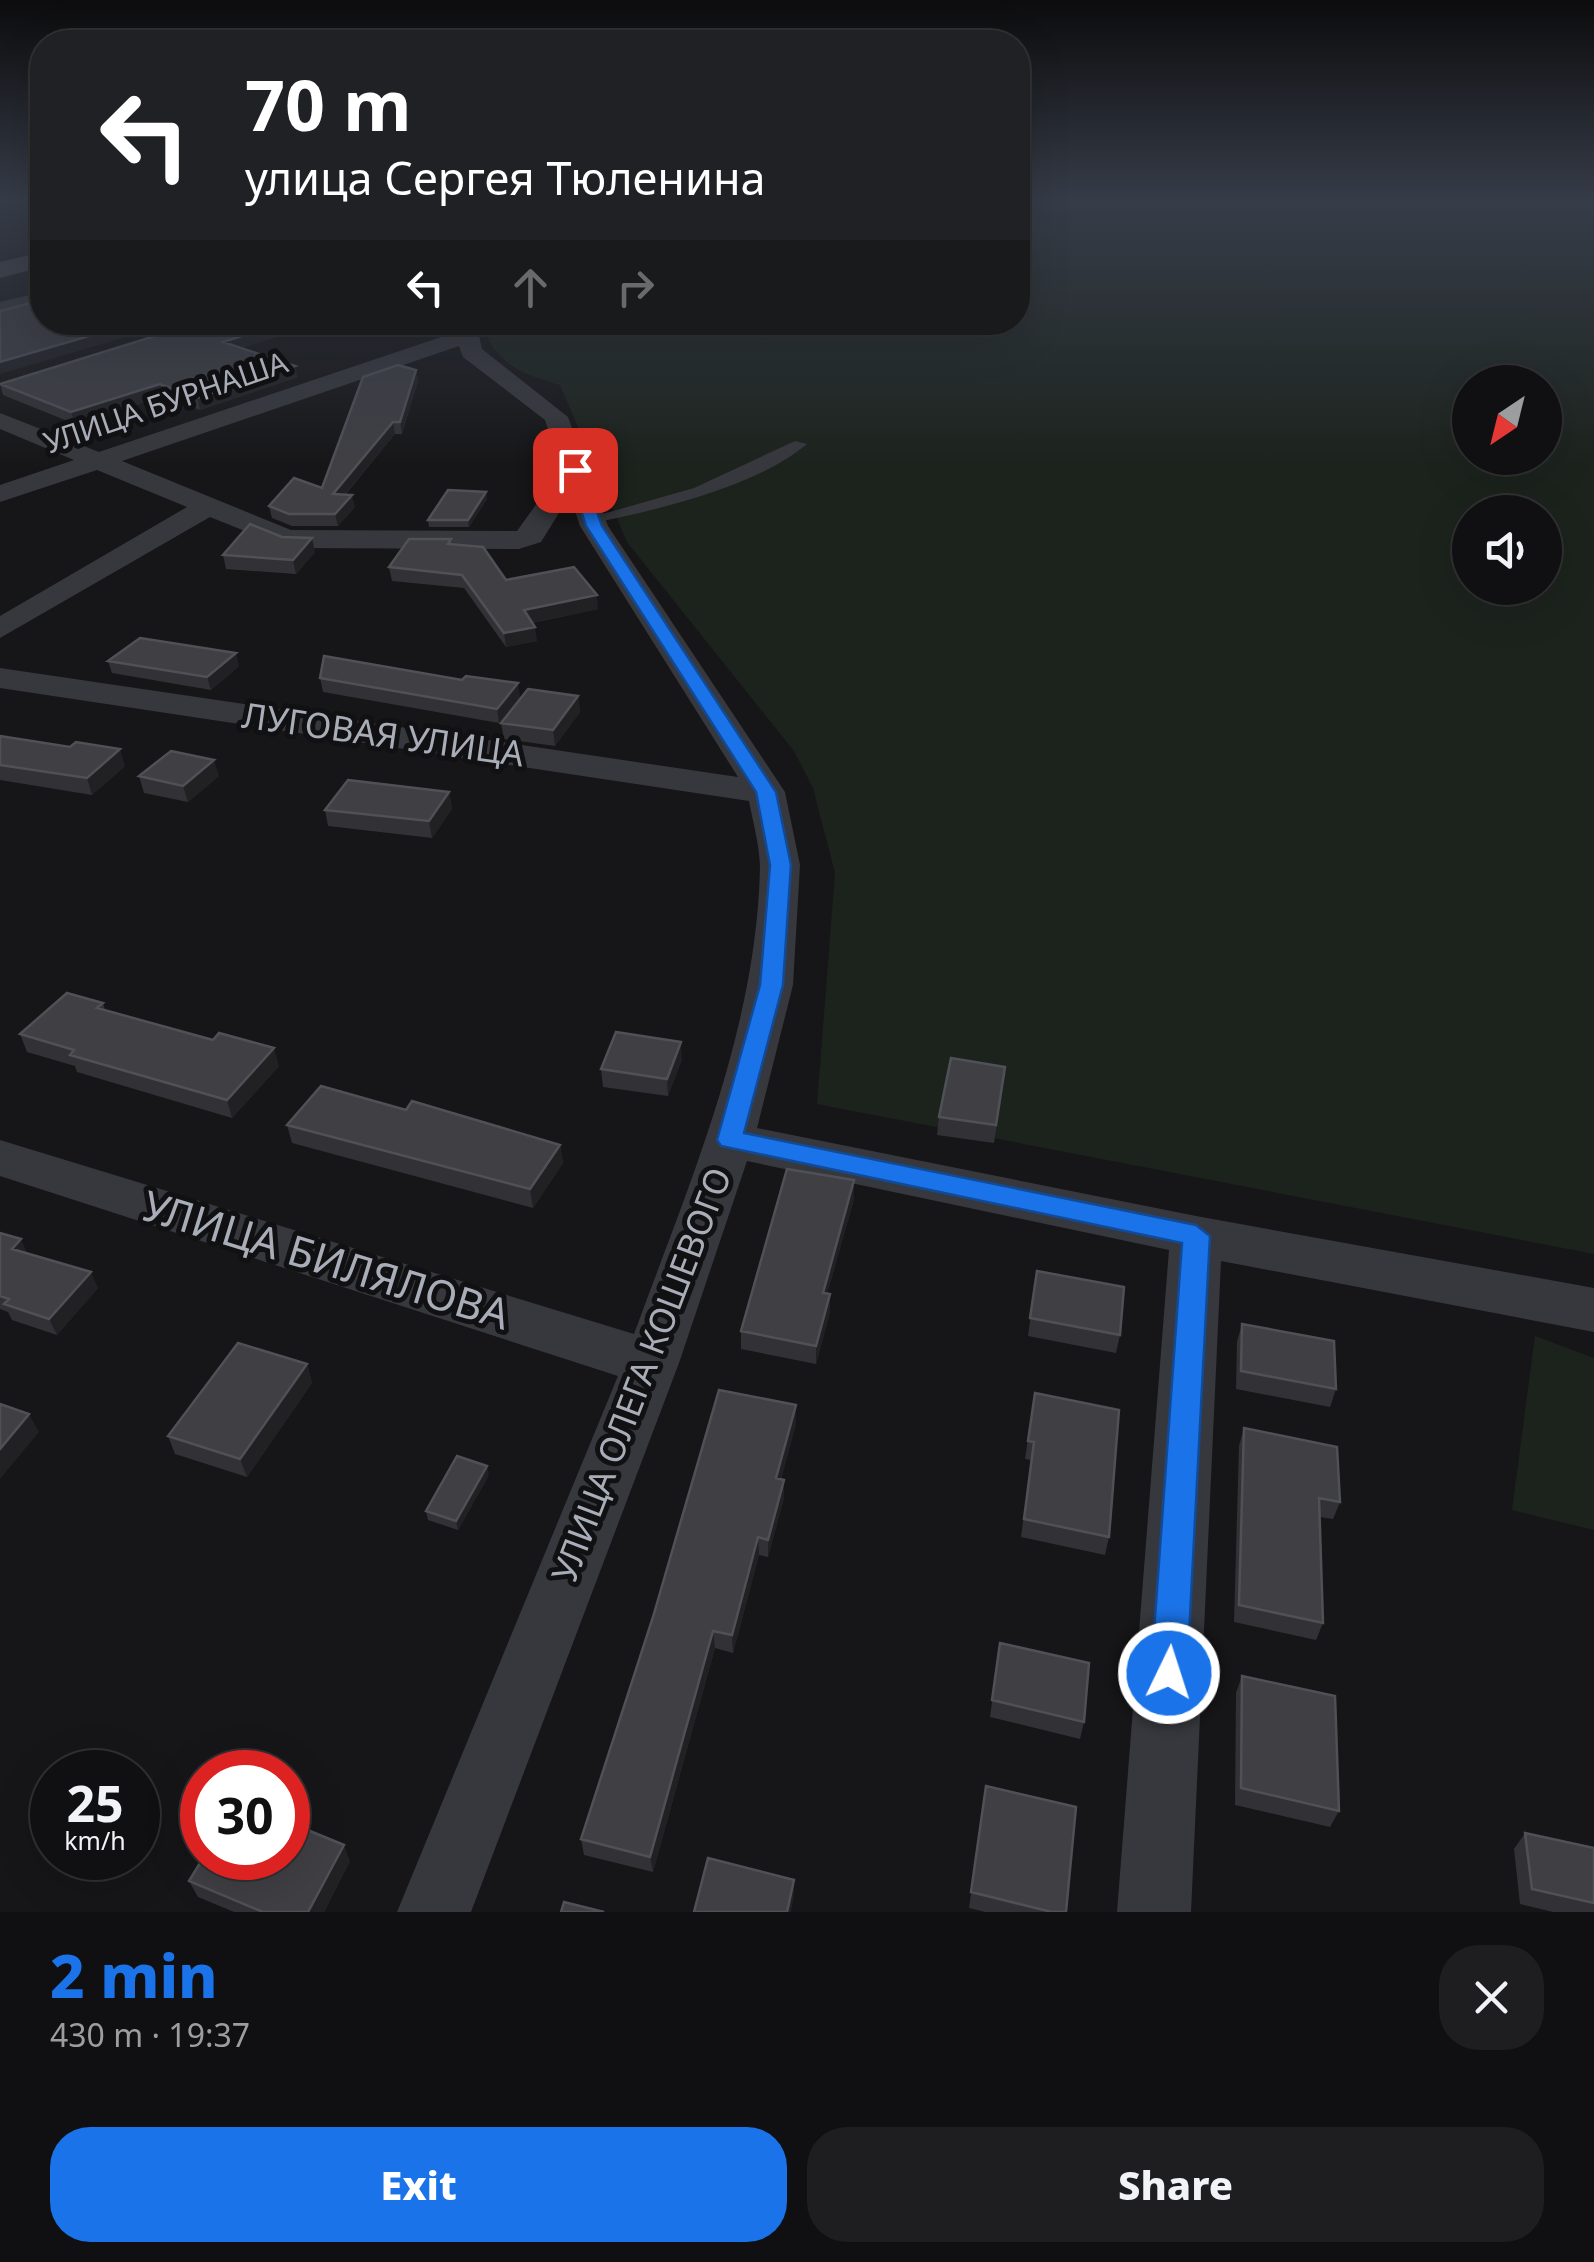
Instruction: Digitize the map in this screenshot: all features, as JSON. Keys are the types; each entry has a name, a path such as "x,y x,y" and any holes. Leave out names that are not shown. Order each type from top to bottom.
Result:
{"street":[{"path":"0,308 30,301"},
{"name":"УЛИЦА БУРНАША","path":"0,494 448,335"},
{"name":"УЛИЦА ОЛЕГА КОШЕВОГО","path":"434,1912 651,1363 730,1140 772,985 780,865 766,792 571,512 556,416 487,368 471,352 467,335"},
{"path":"0,420 273,535 303,542 494,541 531,536 571,512"},
{"path":"0,628 206,508"},
{"name":"ЛУГОВАЯ УЛИЦА","path":"0,678 766,792"},
{"path":"730,1140 1196,1236 1594,1310"},
{"name":"УЛИЦА БИЛЯЛОВА","path":"0,1158 651,1363"},
{"path":"1154,1912 1196,1236"}],"lane":[{"path":"571,512 650,509 756,469 800,444"}],"shaded area":[{"path":"1030,290 1594,290 1594,1254 817,1104 835,873 813,788 794,751 627,542 560,385 511,365 486,335 1030,335"},
{"path":"1535,1336 1594,1358 1594,1530 1512,1510"}],"building":[{"path":"30,303 30,335 92,335 0,362 0,311"},
{"path":"158,335 245,335 223,342 295,366 197,398 160,384 71,412 0,384"},
{"path":"398,365 416,370 400,422 393,422 333,494 352,495 335,514 289,514 269,506 294,478 322,488 363,377"},
{"path":"448,490 486,492 468,520 428,520"},
{"path":"250,524 282,537 312,538 293,560 223,555"},
{"path":"409,539 451,539 448,544 483,547 506,580 574,567 597,595 524,610 535,627 504,633 462,575 389,567"},
{"path":"140,638 236,653 207,677 108,661"},
{"path":"324,656 462,680 466,676 518,683 497,709 320,678"},
{"path":"528,689 578,696 553,730 501,723"},
{"path":"0,736 70,747 76,742 120,749 87,778 0,765"},
{"path":"171,751 214,760 183,786 139,776"},
{"path":"348,780 449,792 429,821 325,810"},
{"path":"67,993 103,1003 97,1008 213,1040 219,1033 274,1048 227,1100 70,1055 74,1050 20,1034"},
{"path":"616,1032 681,1042 667,1079 601,1069"},
{"path":"951,1058 1005,1067 996,1125 939,1117"},
{"path":"321,1086 406,1110 412,1101 560,1145 530,1189 287,1125"},
{"path":"787,1169 854,1180 823,1293 830,1294 816,1346 741,1331"},
{"path":"0,1233 21,1239 12,1249 91,1272 49,1319 4,1304 9,1299 0,1296"},
{"path":"1037,1271 1124,1287 1120,1335 1030,1318"},
{"path":"1242,1324 1334,1341 1336,1389 1241,1371"},
{"path":"238,1343 307,1364 240,1459 168,1436"},
{"path":"719,1390 796,1405 776,1478 784,1480 768,1540 758,1537 732,1635 713,1631 650,1857 581,1839 653,1617"},
{"path":"1035,1393 1119,1410 1109,1537 1024,1519 1034,1442 1028,1441"},
{"path":"0,1404 29,1414 0,1449"},
{"path":"1244,1428 1337,1447 1340,1502 1319,1498 1323,1623 1239,1605"},
{"path":"457,1456 487,1466 456,1521 426,1511"},
{"path":"1000,1643 1089,1663 1084,1722 992,1700"},
{"path":"1242,1676 1335,1696 1339,1811 1241,1788"},
{"path":"986,1786 1076,1807 1066,1912 971,1892"},
{"path":"310,1831 344,1845 308,1912 263,1912 189,1881 310,1880"},
{"path":"1525,1833 1594,1848 1594,1903 1532,1889"},
{"path":"708,1858 794,1880 787,1912 694,1912"},
{"path":"564,1902 604,1912 561,1912"}],"route":[{"path":"575,470 594,526 766,792 780,865 772,985 730,1140 1196,1236 1169,1673"}]}
